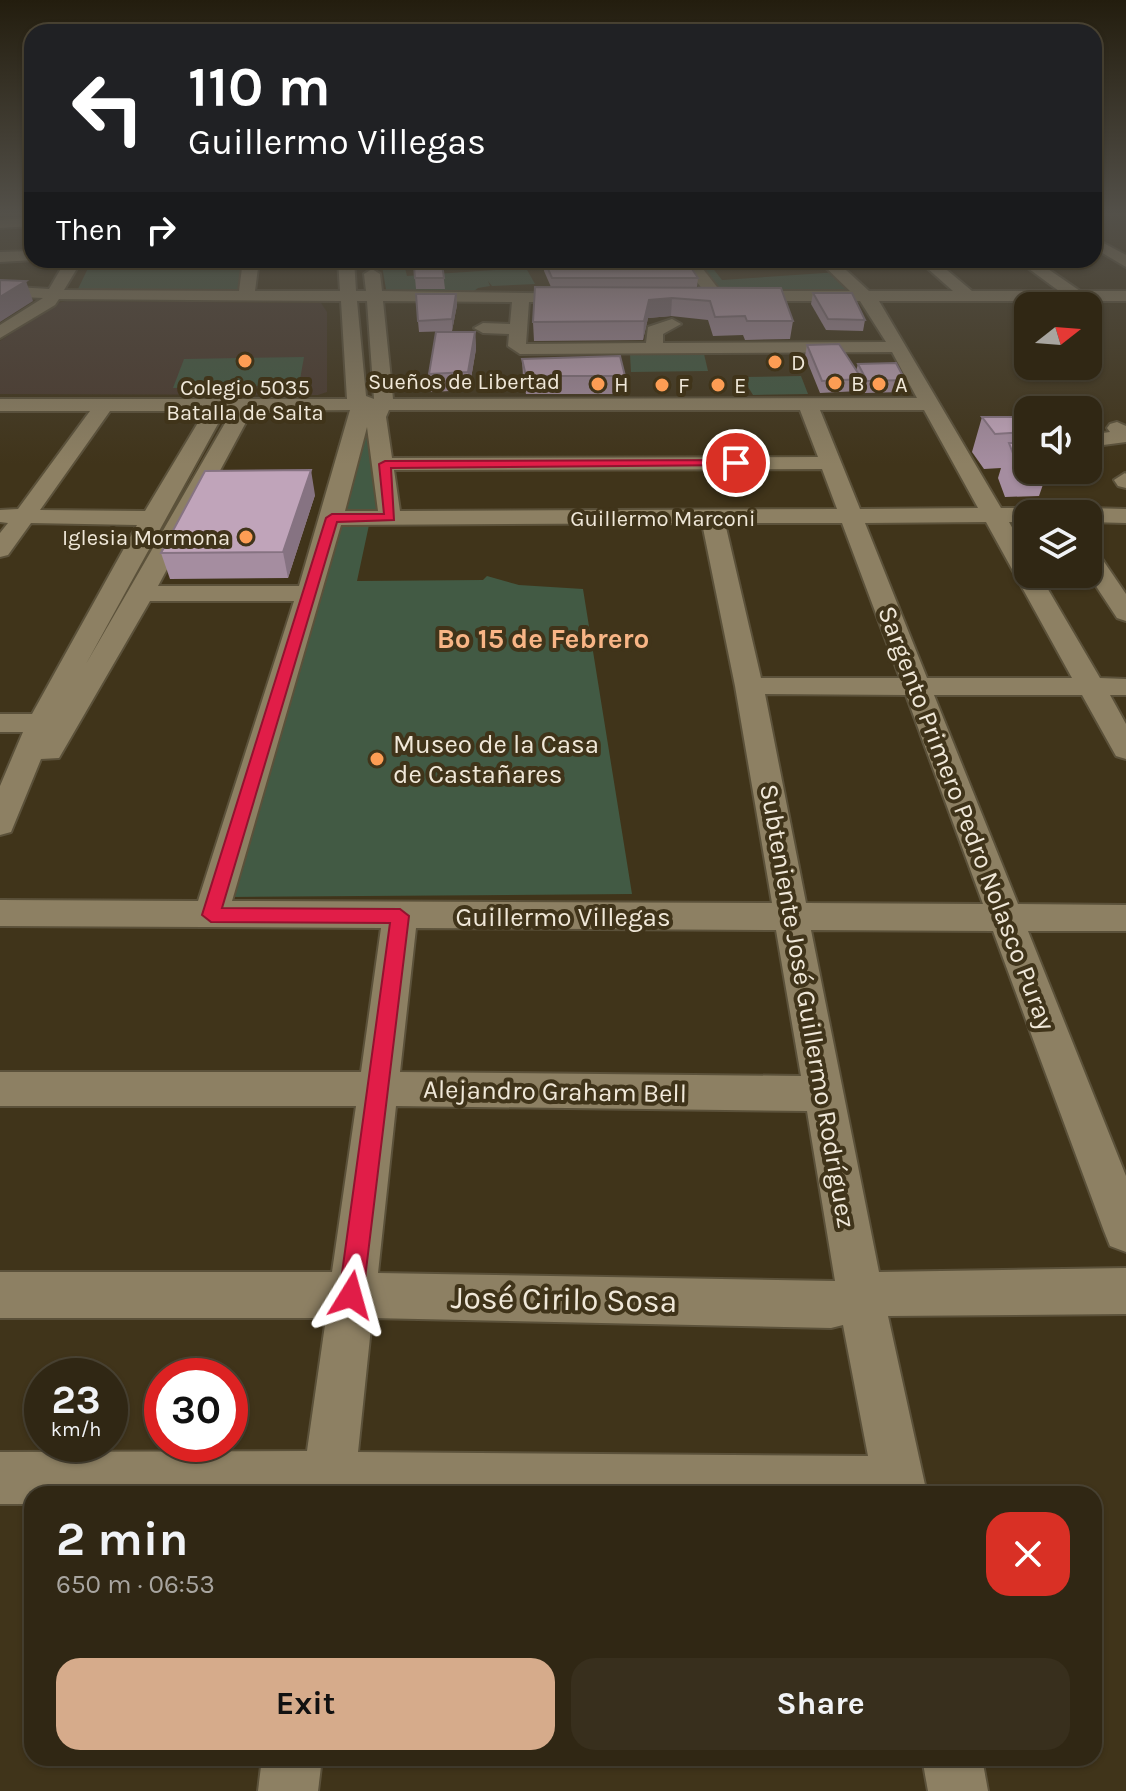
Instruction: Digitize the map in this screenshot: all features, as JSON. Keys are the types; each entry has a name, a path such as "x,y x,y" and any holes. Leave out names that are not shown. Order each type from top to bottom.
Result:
{"street":[{"path":"41,297 527,297"},
{"path":"0,333 52,298 190,297"},
{"path":"276,297 350,298"},
{"path":"375,298 440,297"},
{"path":"502,297 527,297"},
{"path":"527,297 517,329 517,346 558,358 655,349 896,347"},
{"path":"798,297 1014,297"},
{"path":"864,297 874,305 1126,749"},
{"path":"350,298 370,406 376,417 385,464 390,517"},
{"path":"211,915 361,414 385,395 375,298"},
{"path":"655,349 654,331 672,324"},
{"path":"483,328 517,329"},
{"path":"803,330 812,349"},
{"path":"856,348 865,371"},
{"path":"721,350 728,371"},
{"path":"625,379 628,405"},
{"name":"Sargento Primero Pedro Nolasco Puray","path":"808,404 1126,1231"},
{"name":"Sueños de Libertad","path":"0,405 929,404"},
{"path":"0,550 104,405"},
{"path":"4,816 54,723 129,559 218,405"},
{"path":"54,723 146,586 245,405"},
{"path":"1102,429 1122,427 1124,434 1123,437 1102,439"},
{"path":"952,441 976,440"},
{"path":"385,464 832,463"},
{"path":"172,484 204,478"},
{"path":"1102,515 1126,516"},
{"path":"0,516 153,518"},
{"name":"Guillermo Marconi","path":"332,518 1014,516"},
{"name":"Subteniente José Guillermo Rodríguez","path":"712,518 749,686 861,1297 900,1486"},
{"path":"129,559 146,586"},
{"path":"1102,576 1126,613"},
{"path":"146,586 308,594"},
{"path":"749,686 1126,687"},
{"path":"0,723 54,723"},
{"name":"Guillermo Villegas","path":"0,913 1126,918"},
{"path":"328,1485 400,916"},
{"name":"Alejandro Graham Bell","path":"0,1089 823,1094"},
{"name":"José Cirilo Sosa","path":"0,1295 351,1295 831,1305 887,1293 1126,1291"},
{"path":"0,1478 519,1486"},
{"path":"288,1791 291,1766"},
{"path":"953,1766 958,1791"}],"shaded area":[{"name":"Colegio 5035 Batalla de Salta","path":"57,303 321,303 327,312 327,392 318,395 0,394 0,341"}],"green space":[{"path":"630,354 704,354 708,371 631,372"},
{"path":"304,357 299,385 173,388 184,359"},
{"path":"801,376 808,394 753,395 742,377"},
{"path":"363,422 370,424 379,511 339,511"},
{"path":"341,525 369,525 357,581 483,580 487,576 519,585 583,589 632,894 230,897"}],"building":[{"path":"416,297 456,297 452,319 418,321"},
{"path":"534,297 784,297 793,321 747,321 745,316 715,317 710,301 672,298 649,300 644,321 533,322"},
{"path":"815,297 854,297 865,320 828,319"},
{"path":"436,332 475,332 468,372 429,374"},
{"path":"839,344 862,379 822,381 807,345"},
{"path":"620,356 625,376 526,376 522,359"},
{"path":"896,363 905,380 867,381 858,364"},
{"path":"982,417 1014,417 1014,433 995,434"},
{"path":"311,470 283,552 161,553 205,471"}],"place":[{"name":"Colegio 5035 Batalla de Salta","path":"245,361"},
{"name":"D","path":"775,362"},
{"name":"B","path":"835,383"},
{"name":"H","path":"598,384"},
{"name":"A","path":"879,384"},
{"name":"F","path":"662,385"},
{"name":"E","path":"718,385"},
{"name":"Iglesia Mormona","path":"246,537"},
{"name":"Museo de la Casa de Castañares","path":"377,759"}],"district":[{"name":"Bº 15 de Febrero","path":"543,638"}],"route":[{"path":"351,1295 400,916 211,915 332,518 390,517 385,464 736,463"}]}
